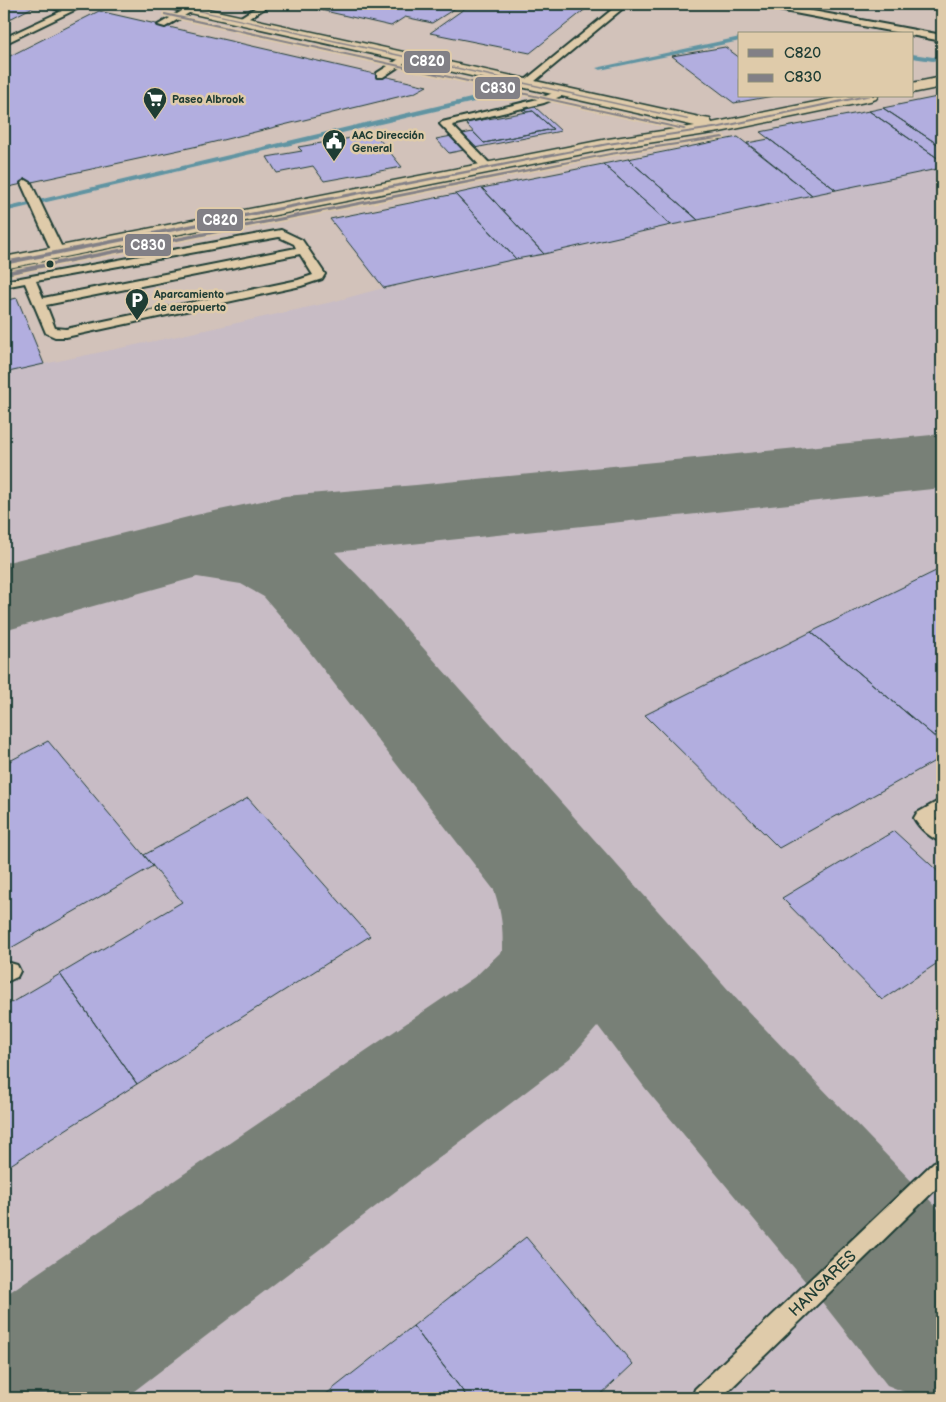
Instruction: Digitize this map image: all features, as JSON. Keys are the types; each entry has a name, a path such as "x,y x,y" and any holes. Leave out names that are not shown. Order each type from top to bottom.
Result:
{"main road":[{"path":"167,4 720,127"},
{"path":"914,88 942,82"},
{"path":"4,263 608,144 720,127 860,98"},
{"path":"608,144 623,134 627,119 624,105"}],"lane":[{"path":"46,4 70,10"},
{"path":"4,41 83,4"},
{"path":"240,20 266,4"},
{"path":"526,84 624,4"},
{"path":"763,4 910,32"},
{"path":"162,25 192,9"},
{"path":"914,33 942,38"},
{"path":"380,75 407,57"},
{"path":"488,168 446,124 541,101 563,92"},
{"path":"26,183 58,252"},
{"path":"4,284 29,279 281,232 298,242 319,274 318,277 301,284 66,333 55,333 50,330 29,279"},
{"path":"38,303 303,250"},
{"path":"942,806 923,818 942,835"},
{"name":"HANGARES","path":"704,1398 942,1169"}],"shaded area":[{"path":"942,96 942,1398 4,1398 4,301 17,298 44,364 164,339 332,302 383,288 330,219 738,137 747,143 768,139 760,132"}],"building":[{"path":"4,4 18,4 33,7 4,22"},
{"path":"294,4 462,4 432,23 405,17 391,26"},
{"path":"471,4 592,4 530,53 430,33"},
{"name":"Paseo Albrook","path":"99,11 427,86 414,93 198,146 4,188 4,59"},
{"path":"725,47 738,57 738,98 762,98 734,103 672,56"},
{"path":"942,96 942,147 883,108"},
{"path":"535,107 561,131 449,153 436,139 473,132 484,143 553,129 533,111 525,112 522,110"},
{"path":"883,108 942,147 942,161 869,111"},
{"path":"533,111 553,129 484,143 465,123"},
{"path":"869,111 942,161 942,168 836,190 760,132"},
{"name":"AAC Dirección General","path":"375,134 402,167 324,181 313,166 277,173 267,157 302,151 298,147"},
{"path":"738,137 812,195 698,220 628,159"},
{"path":"769,139 836,190 812,195 747,143"},
{"path":"628,159 698,220 671,225 603,164"},
{"path":"603,164 671,225 544,254 482,188"},
{"path":"482,188 544,254 516,259 455,194"},
{"path":"455,194 516,259 384,288 330,219"},
{"path":"17,298 44,364 4,373 4,301"},
{"path":"942,568 942,743 811,632"},
{"path":"811,632 942,743 942,757 779,848 645,715"},
{"path":"48,741 153,866 4,952 4,764"},
{"path":"248,798 370,936 137,1084 60,974 182,902 144,855"},
{"path":"894,831 942,875 942,960 882,1000 782,898"},
{"path":"60,974 137,1084 4,1169 4,1007"},
{"path":"526,1237 633,1364 597,1398 468,1398 413,1326"},
{"path":"413,1326 468,1398 321,1398"}],"waterway":[{"path":"600,68 738,39"},
{"path":"914,56 933,59 942,56"},
{"path":"4,210 488,96"}],"taxiway":[{"path":"196,546 285,526 416,515 942,461"},
{"path":"4,597 196,546"},
{"path":"196,546 237,551 276,561 299,574 331,609 484,792 693,1046 868,1241 942,1330"},
{"path":"4,1391 523,1017 554,984 563,965 566,951 567,938 563,911 549,871"}],"transit line":[{"name":"C820","path":"167,4 687,119"},
{"name":"C830","path":"165,14 684,129"},
{"name":"C820","path":"4,263 608,144 720,127 859,98"},
{"name":"C830","path":"6,273 610,154 722,137"}],"place":[{"name":"Paseo Albrook","path":"155,120"},
{"name":"AAC Dirección General","path":"334,162"},
{"name":"Aparcamiento de aeropuerto","path":"137,321"}]}
